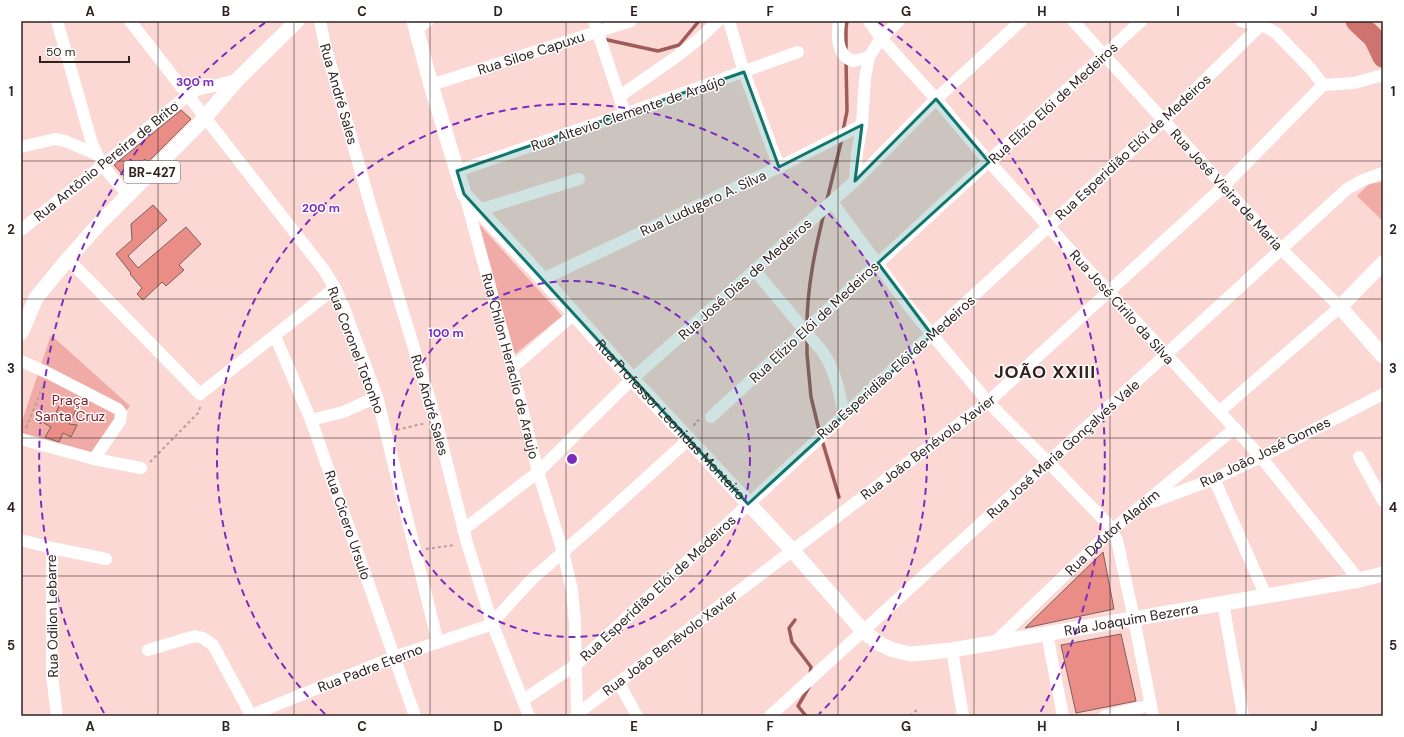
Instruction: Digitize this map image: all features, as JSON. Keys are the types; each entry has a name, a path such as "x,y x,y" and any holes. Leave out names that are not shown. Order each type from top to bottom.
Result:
{"main road":[{"name":"BR-427","path":"21,333 36,298 68,259 129,194 165,160 205,118 237,80 297,21"},
{"name":"Rua Chilon Heraclio de Araujo","path":"419,24 431,85 464,194"},
{"name":"Rua Professor Leonidas Monteiro","path":"464,194 543,279 632,379 792,550 863,631 880,644"},
{"path":"1340,307 1383,263"},
{"name":"Rua José Vieira de Maria","path":"1340,307 1383,356"},
{"name":"Rua Joaquim Bezerra","path":"880,644 894,650 910,654 952,650 1359,580 1383,574"}],"street":[{"path":"57,21 96,154 102,166 113,180 129,194"},
{"name":"Rua André Sales","path":"320,21 325,45 370,204 436,420 463,530 492,623 529,716"},
{"name":"Rua Siloe Capuxu","path":"431,85 595,26 631,21"},
{"path":"620,96 676,56 718,21"},
{"path":"729,21 744,72 779,167"},
{"path":"839,21 838,44 844,56 853,61 869,57"},
{"name":"Rua José Cirilo da Silva","path":"869,21 881,38 936,99 988,162 1166,355 1236,428 1359,580"},
{"path":"855,181 857,153 862,126 865,78 869,57 881,38 899,21"},
{"name":"Rua José Dias de Medeiros","path":"463,530 538,472 632,379 855,181 936,99 1021,21"},
{"name":"Rua José Vieira de Maria","path":"1073,21 1282,250 1340,307"},
{"name":"Rua Elízio Elói de Medeiros","path":"711,417 1141,21"},
{"path":"1241,21 1261,25 1275,32 1284,40 1323,85 1354,83 1383,75"},
{"name":"Rua Coronel Totonho","path":"132,22 324,270 335,288 344,308 377,397 438,643"},
{"name":"Rua Esperidião Elói de Medeiros","path":"523,700 577,664 1164,120 1261,25"},
{"path":"595,26 625,114"},
{"name":"Rua Altevio Clemente de Araújo","path":"457,171 625,114 798,52"},
{"name":"Rua Antônio Pereira de Brito","path":"21,230 188,95 197,90 237,80"},
{"name":"Rua João Benévolo Xavier","path":"577,715 988,402 1224,186 1323,85"},
{"name":"Rua Ludugero A. Silva","path":"543,279 862,126"},
{"path":"21,147 55,139 65,140 96,154"},
{"name":"Rua José Maria Gonçalves Vale","path":"770,716 1049,463 1347,189 1357,183 1383,173"},
{"path":"480,210 579,179"},
{"name":"Rua Chilon Heraclio de Araujo","path":"464,194 512,368 538,472 563,552 572,590 577,664 577,715"},
{"path":"832,202 932,335 988,402 1049,463 1112,530 1117,540 1152,711 1105,716"},
{"path":"68,259 200,394 335,288"},
{"path":"755,271 830,362 835,373 844,415"},
{"path":"1220,411 1340,307"},
{"path":"512,368 574,314"},
{"name":"Rua Cícero Ursulo","path":"275,336 311,420 415,716"},
{"path":"21,361 48,373 118,409 121,413 120,421 94,459"},
{"name":"Rua João José Gomes","path":"1144,505 1214,479 1261,457 1383,394"},
{"path":"311,420 343,412 377,397"},
{"name":"Rua Doutor Aladim","path":"994,643 1112,530 1236,428"},
{"path":"21,439 94,459 140,468"},
{"path":"492,623 532,579 644,481 688,439"},
{"path":"1359,457 1383,501"},
{"path":"1214,479 1266,596"},
{"name":"Rua Odilon Lebarre","path":"21,540 52,548 52,676 57,716"},
{"path":"52,548 106,559"},
{"path":"1223,603 1243,716"},
{"name":"Rua Padre Eterno","path":"250,715 394,657 492,623"},
{"path":"1047,634 1063,716"},
{"path":"148,650 195,636 203,638 213,645 250,715"},
{"path":"952,650 963,716"},
{"path":"619,683 637,716"}],"path":[{"path":"21,439 48,373"},
{"path":"140,468 145,467 198,413 201,407 200,394"},
{"path":"688,439 696,422 711,417"},
{"path":"386,433 436,420"},
{"path":"414,550 467,543"},
{"path":"910,716 918,709"}],"highlighted area":[{"path":"744,72 779,167 862,125 855,181 936,99 989,162 878,263 932,335 748,504 464,194 457,171"}],"green space":[{"path":"1383,182 1383,221 1357,196 1369,184"},
{"path":"479,224 562,316 515,354 483,241"},
{"name":"Praça Santa Cruz","path":"51,335 130,406 87,457 21,435 21,424"}],"building":[{"path":"181,110 191,119 148,162 145,159 124,176 114,165"},
{"path":"153,205 167,220 128,256 138,268 186,227 201,244 179,265 184,270 166,286 162,282 143,300 137,294 142,288 116,254 132,240 131,224"},
{"path":"62,400 78,406 69,424 77,425 71,437 63,433 59,442 45,437 51,427 44,423 48,415 54,417"},
{"path":"1103,552 1114,609 1025,628"},
{"path":"1121,634 1136,701 1076,713 1061,645"}],"waterway":[{"path":"603,39 658,51 679,45 699,21"},
{"path":"846,52 847,21"},
{"path":"1356,21 1374,38 1383,57"},
{"path":"843,131 847,111 846,60"},
{"path":"827,200 842,138"},
{"path":"807,326 808,298 812,269 824,213"},
{"path":"807,338 811,397 820,434"},
{"path":"822,440 839,497"},
{"path":"795,620 789,628 792,642 811,667 810,674"},
{"path":"806,716 798,706 809,687"}],"district":[{"name":"JOÃO XXIII","path":"1045,372"}]}
